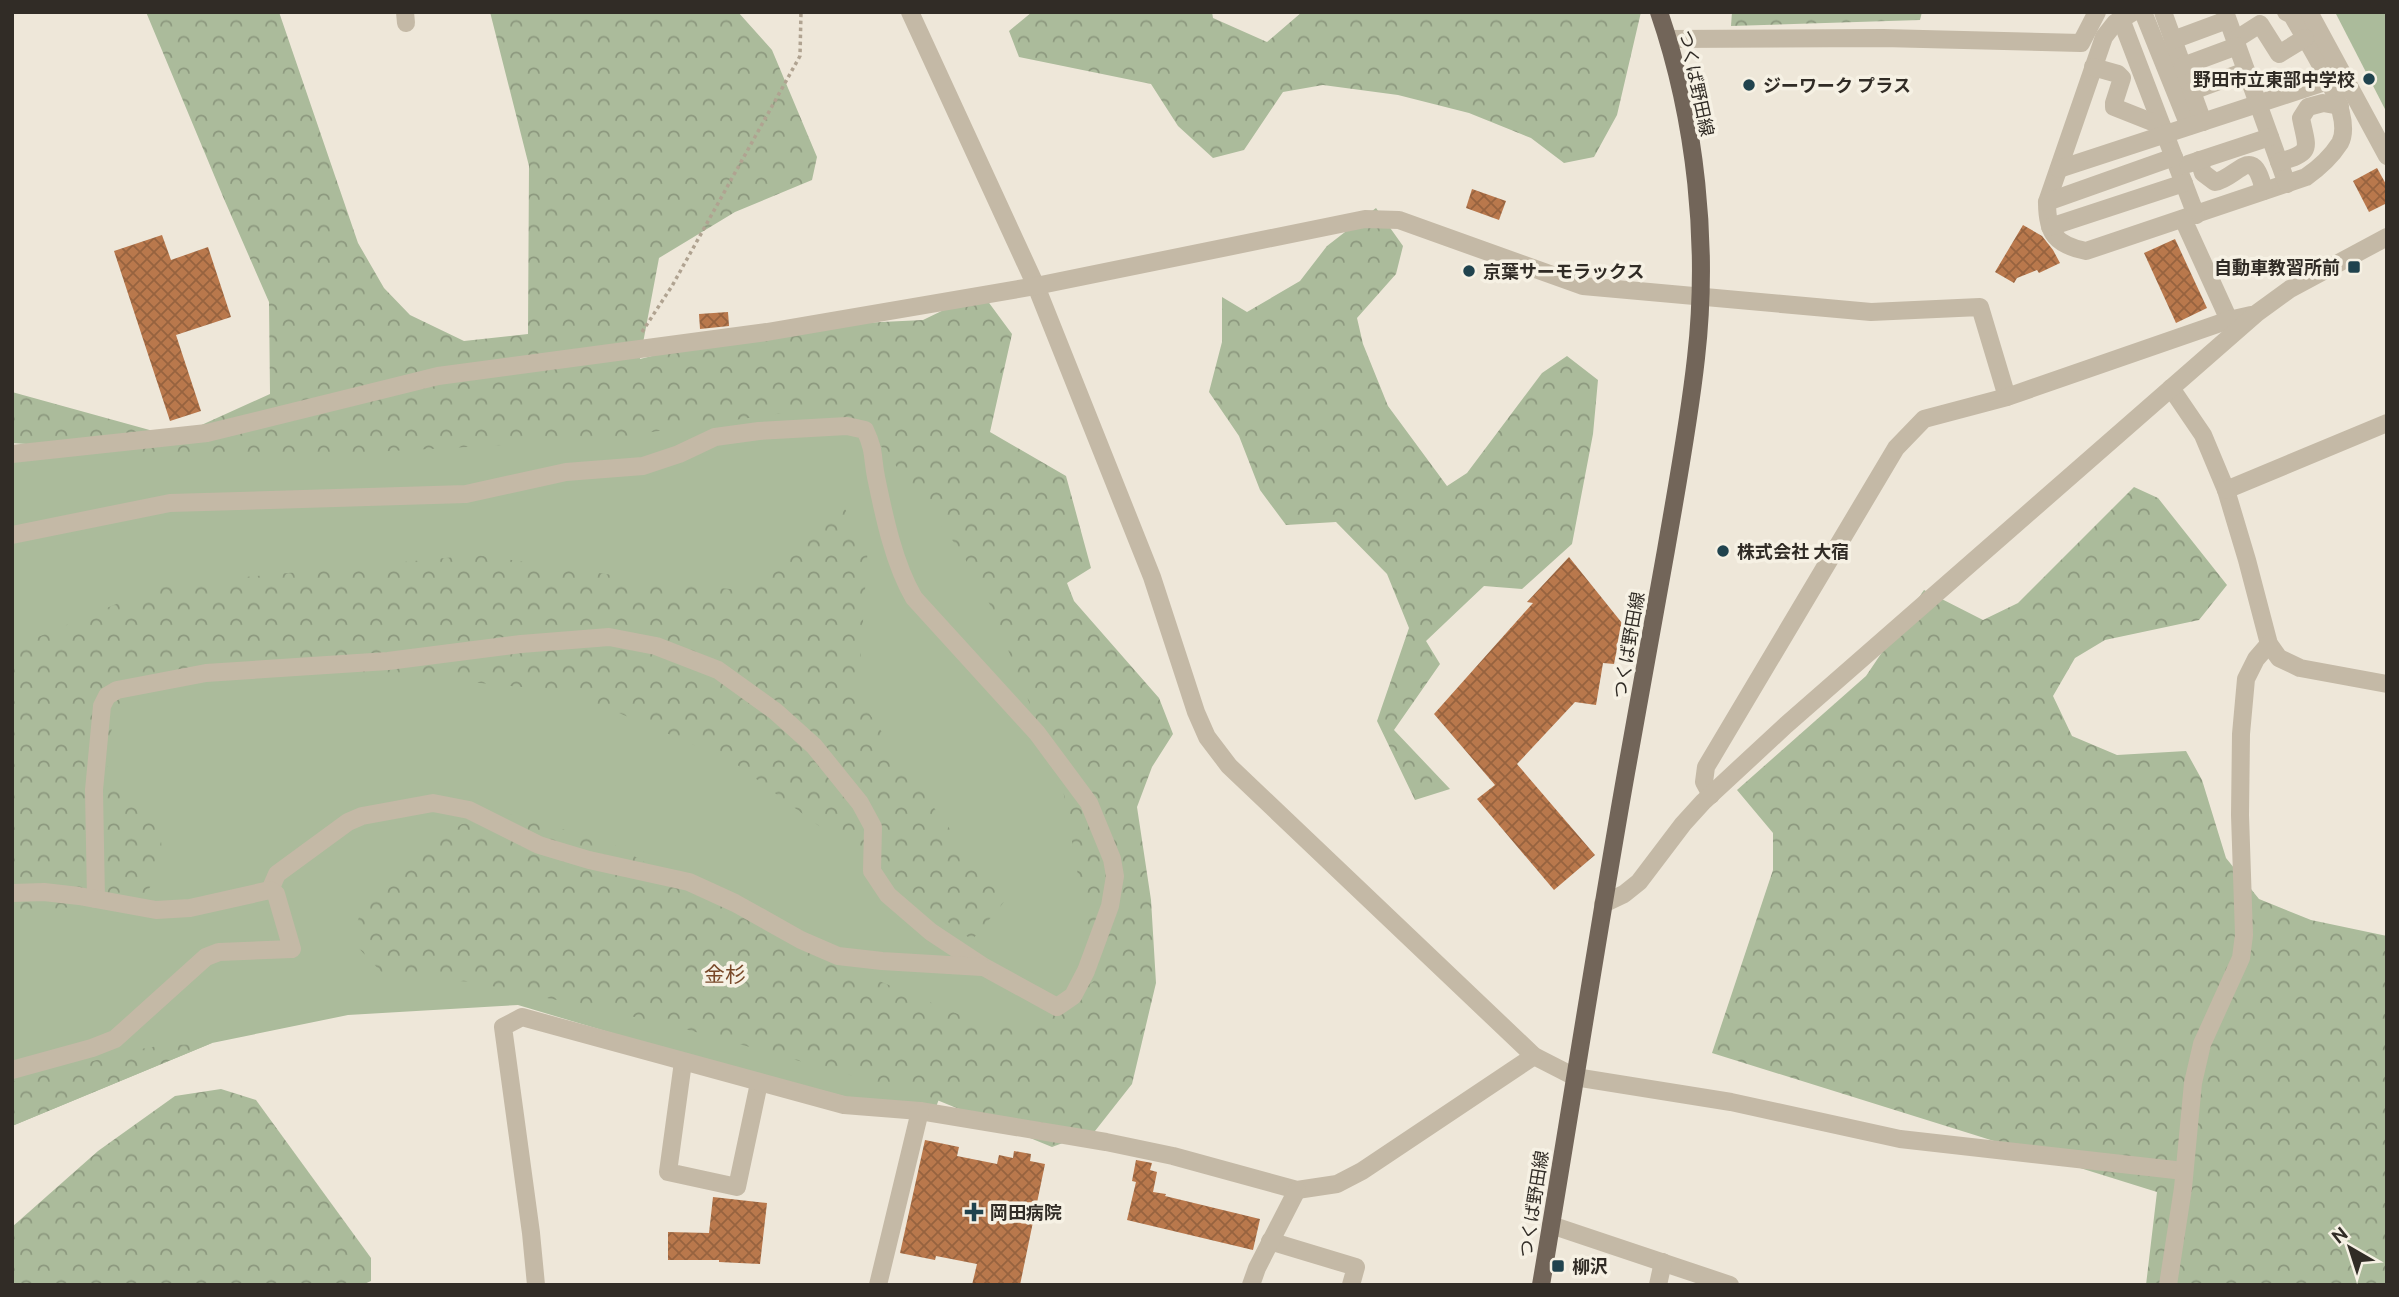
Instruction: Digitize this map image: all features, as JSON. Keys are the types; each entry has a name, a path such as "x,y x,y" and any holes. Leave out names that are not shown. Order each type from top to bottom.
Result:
{"main road":[{"name":"つくば野田線","path":"1541,1285 1696,356 1700,295 1695,181 1684,110 1659,12"}],"street":[{"path":"910,12 1036,286 1152,577 1188,690 1208,737 1228,766 1534,1056 1575,1077 1731,1102 1900,1139 2184,1171"},
{"path":"1668,39 1883,38 2081,43 2097,12"},
{"path":"2143,12 2196,124"},
{"path":"2163,12 2192,91 2196,124"},
{"path":"2229,320 2189,217 2178,169 2127,15 2104,37 2047,202 2047,220 2052,232 2068,247 2087,251 2189,217 2264,191 2287,184 2306,177 2323,165 2341,141 2344,124 2340,106 2292,15 2286,12"},
{"path":"2309,12 2387,156"},
{"path":"2173,40 2226,16 2287,184"},
{"path":"2183,66 2236,43 2260,24 2279,54 2305,38"},
{"path":"2093,67 2118,74 2122,78 2115,107 2164,130"},
{"path":"2192,91 2246,71"},
{"path":"2059,169 2164,130 2196,124 2328,81"},
{"path":"2279,162 2296,157 2305,150 2308,141 2301,118 2308,107 2323,103 2340,106"},
{"path":"2050,227 2199,160 2270,137"},
{"path":"2199,160 2203,173 2214,182 2222,181 2242,166 2255,168 2264,191"},
{"path":"2047,202 2178,169"},
{"path":"12,454 207,433 438,376 767,332 1036,286 1365,219 1399,220 1584,286 1871,312 1980,307 2007,397"},
{"path":"1603,904 1639,882 1683,824 1711,795 1861,657 2257,313 2290,289 2387,237"},
{"path":"1711,795 1704,782 1706,767 1896,448 1924,419 2007,397 2229,320 2257,313"},
{"path":"2171,388 2203,435 2226,490 2269,644 2280,657 2300,668 2387,684"},
{"path":"2226,490 2387,423"},
{"path":"12,535 170,503 466,494 566,472 643,466 679,454 715,437 759,431 847,426 865,429 875,453 875,475 902,579 914,598 1037,733 1079,788 1089,803 1112,859 1115,876 1114,892 1086,971 1073,996 1057,1007 984,967 931,932 888,895 872,871 873,827 860,803 814,746 775,711 718,670 656,646 609,636 521,644 388,662 206,673 117,690 107,696 102,706 94,790 96,898"},
{"path":"2168,1285 2193,1083 2202,1044 2241,958 2244,935 2240,815 2241,734 2246,680 2256,659 2269,644"},
{"path":"271,890 277,874 348,822 362,816 433,803 469,810 539,845 589,860 689,882 735,903 801,940 838,956 984,967"},
{"path":"12,893 44,892 96,898 156,910 190,908 271,890"},
{"path":"12,1070 115,1039 206,957 219,952 292,949 276,894 271,890"},
{"path":"536,1285 503,1027 523,1017 844,1105 920,1111 1172,1156 1297,1190 1337,1184 1363,1171 1534,1056"},
{"path":"683,1062 668,1172 737,1187 759,1083"},
{"path":"878,1285 920,1111"},
{"path":"1251,1285 1297,1190"},
{"path":"1551,1225 1730,1285"},
{"path":"1270,1241 1356,1268 1351,1285"},
{"path":"1658,1285 1663,1262"}],"path":[{"path":"631,349 672,286 800,56 801,12"}],"green space":[{"path":"146,12 279,12 358,243 384,288 410,315 464,341 528,334 529,166 490,12 738,12 772,50 817,157 812,180 735,212 659,258 640,359 719,339 861,323 923,320 981,292 1012,334 990,432 1066,476 1091,568 1067,583 1074,601 1159,698 1173,734 1152,767 1137,807 1151,900 1156,983 1132,1084 1095,1131 1052,1147 932,1098 667,1024 473,982 385,976 351,940 365,900 411,858 462,824 513,814 614,845 805,950 970,1019 1044,1022 1096,979 1062,784 990,605 962,553 875,438 825,407 597,440 242,459 12,443 12,392 175,437 270,394 269,302"},
{"path":"1032,12 1212,12 1213,18 1267,42 1302,12 1641,12 1617,115 1594,157 1564,163 1531,138 1469,113 1398,95 1323,85 1283,92 1244,150 1213,158 1178,126 1151,84 1019,57 1009,31"},
{"path":"1732,12 1922,12 1920,20 1731,26"},
{"path":"2335,12 2387,12 2387,113"},
{"path":"1376,208 1403,246 1396,274 1357,318 1363,344 1388,406 1447,486 1467,473 1542,373 1567,356 1598,380 1593,434 1572,544 1522,589 1484,586 1426,641 1440,664 1394,730 1450,789 1415,800 1377,721 1409,628 1387,574 1336,522 1286,525 1260,490 1239,436 1209,392 1222,342 1222,297 1247,312 1300,281 1327,246"},
{"path":"901,323 1125,878 1082,1083 965,1030 936,1107 858,1100 669,1050 518,1005 348,1015 212,1043 12,1126 12,461"},
{"path":"2134,487 2158,498 2227,585 2199,620 2105,640 2075,658 2053,696 2072,736 2117,755 2186,751 2202,780 2226,858 2259,899 2311,920 2387,936 2387,1285 2146,1285 2157,1192 1712,1053 1773,870 1773,833 1737,790 1866,676 1924,590 1983,620 2018,603"},
{"path":"843,506 868,545 858,697 929,801 1004,902 972,940 732,761 567,691 347,671 139,680 114,717 105,764 159,819 163,863 143,900 12,913 12,648 154,588 477,555 673,584 742,590"},
{"path":"212,1043 12,1126 12,1082 146,1048"},
{"path":"221,1089 256,1100 371,1258 371,1281 362,1285 12,1285 12,1227 98,1151 175,1096"}],"building":[{"path":"2377,168 2387,186 2387,203 2369,212 2353,181"},
{"path":"1472,189 1506,201 1499,220 1466,208"},
{"path":"2023,225 2042,236 2060,263 2039,273 2037,270 2017,278 2014,283 1995,272"},
{"path":"162,235 171,260 208,247 231,317 176,335 201,411 170,421 114,251"},
{"path":"2175,239 2207,308 2176,323 2144,253"},
{"path":"728,312 729,326 700,329 699,314"},
{"path":"1569,557 1622,623 1614,664 1603,663 1596,705 1575,702 1517,764 1595,855 1554,890 1477,799 1495,785 1434,714 1533,603 1527,602"},
{"name":"岡田病院","path":"925,1140 959,1147 957,1156 997,1164 999,1155 1013,1158 1014,1151 1031,1154 1030,1161 1045,1164 1020,1285 972,1285 977,1264 936,1256 935,1260 900,1253"},
{"path":"1136,1160 1152,1163 1150,1170 1157,1172 1153,1192 1260,1219 1253,1250 1127,1220 1136,1182 1132,1181"},
{"path":"713,1197 767,1203 760,1264 719,1260 668,1260 668,1232 709,1233"}],"place":[{"name":"野田市立東部中学校","path":"2369,79"},
{"name":"ジーワーク プラス","path":"1749,85"},
{"name":"自動車教習所前","path":"2354,267"},
{"name":"京葉サーモラックス","path":"1469,271"},
{"name":"株式会社 大宿","path":"1723,551"},
{"name":"岡田病院","path":"974,1212"},
{"name":"柳沢","path":"1558,1266"}],"district":[{"name":"金杉","path":"725,974"}]}
